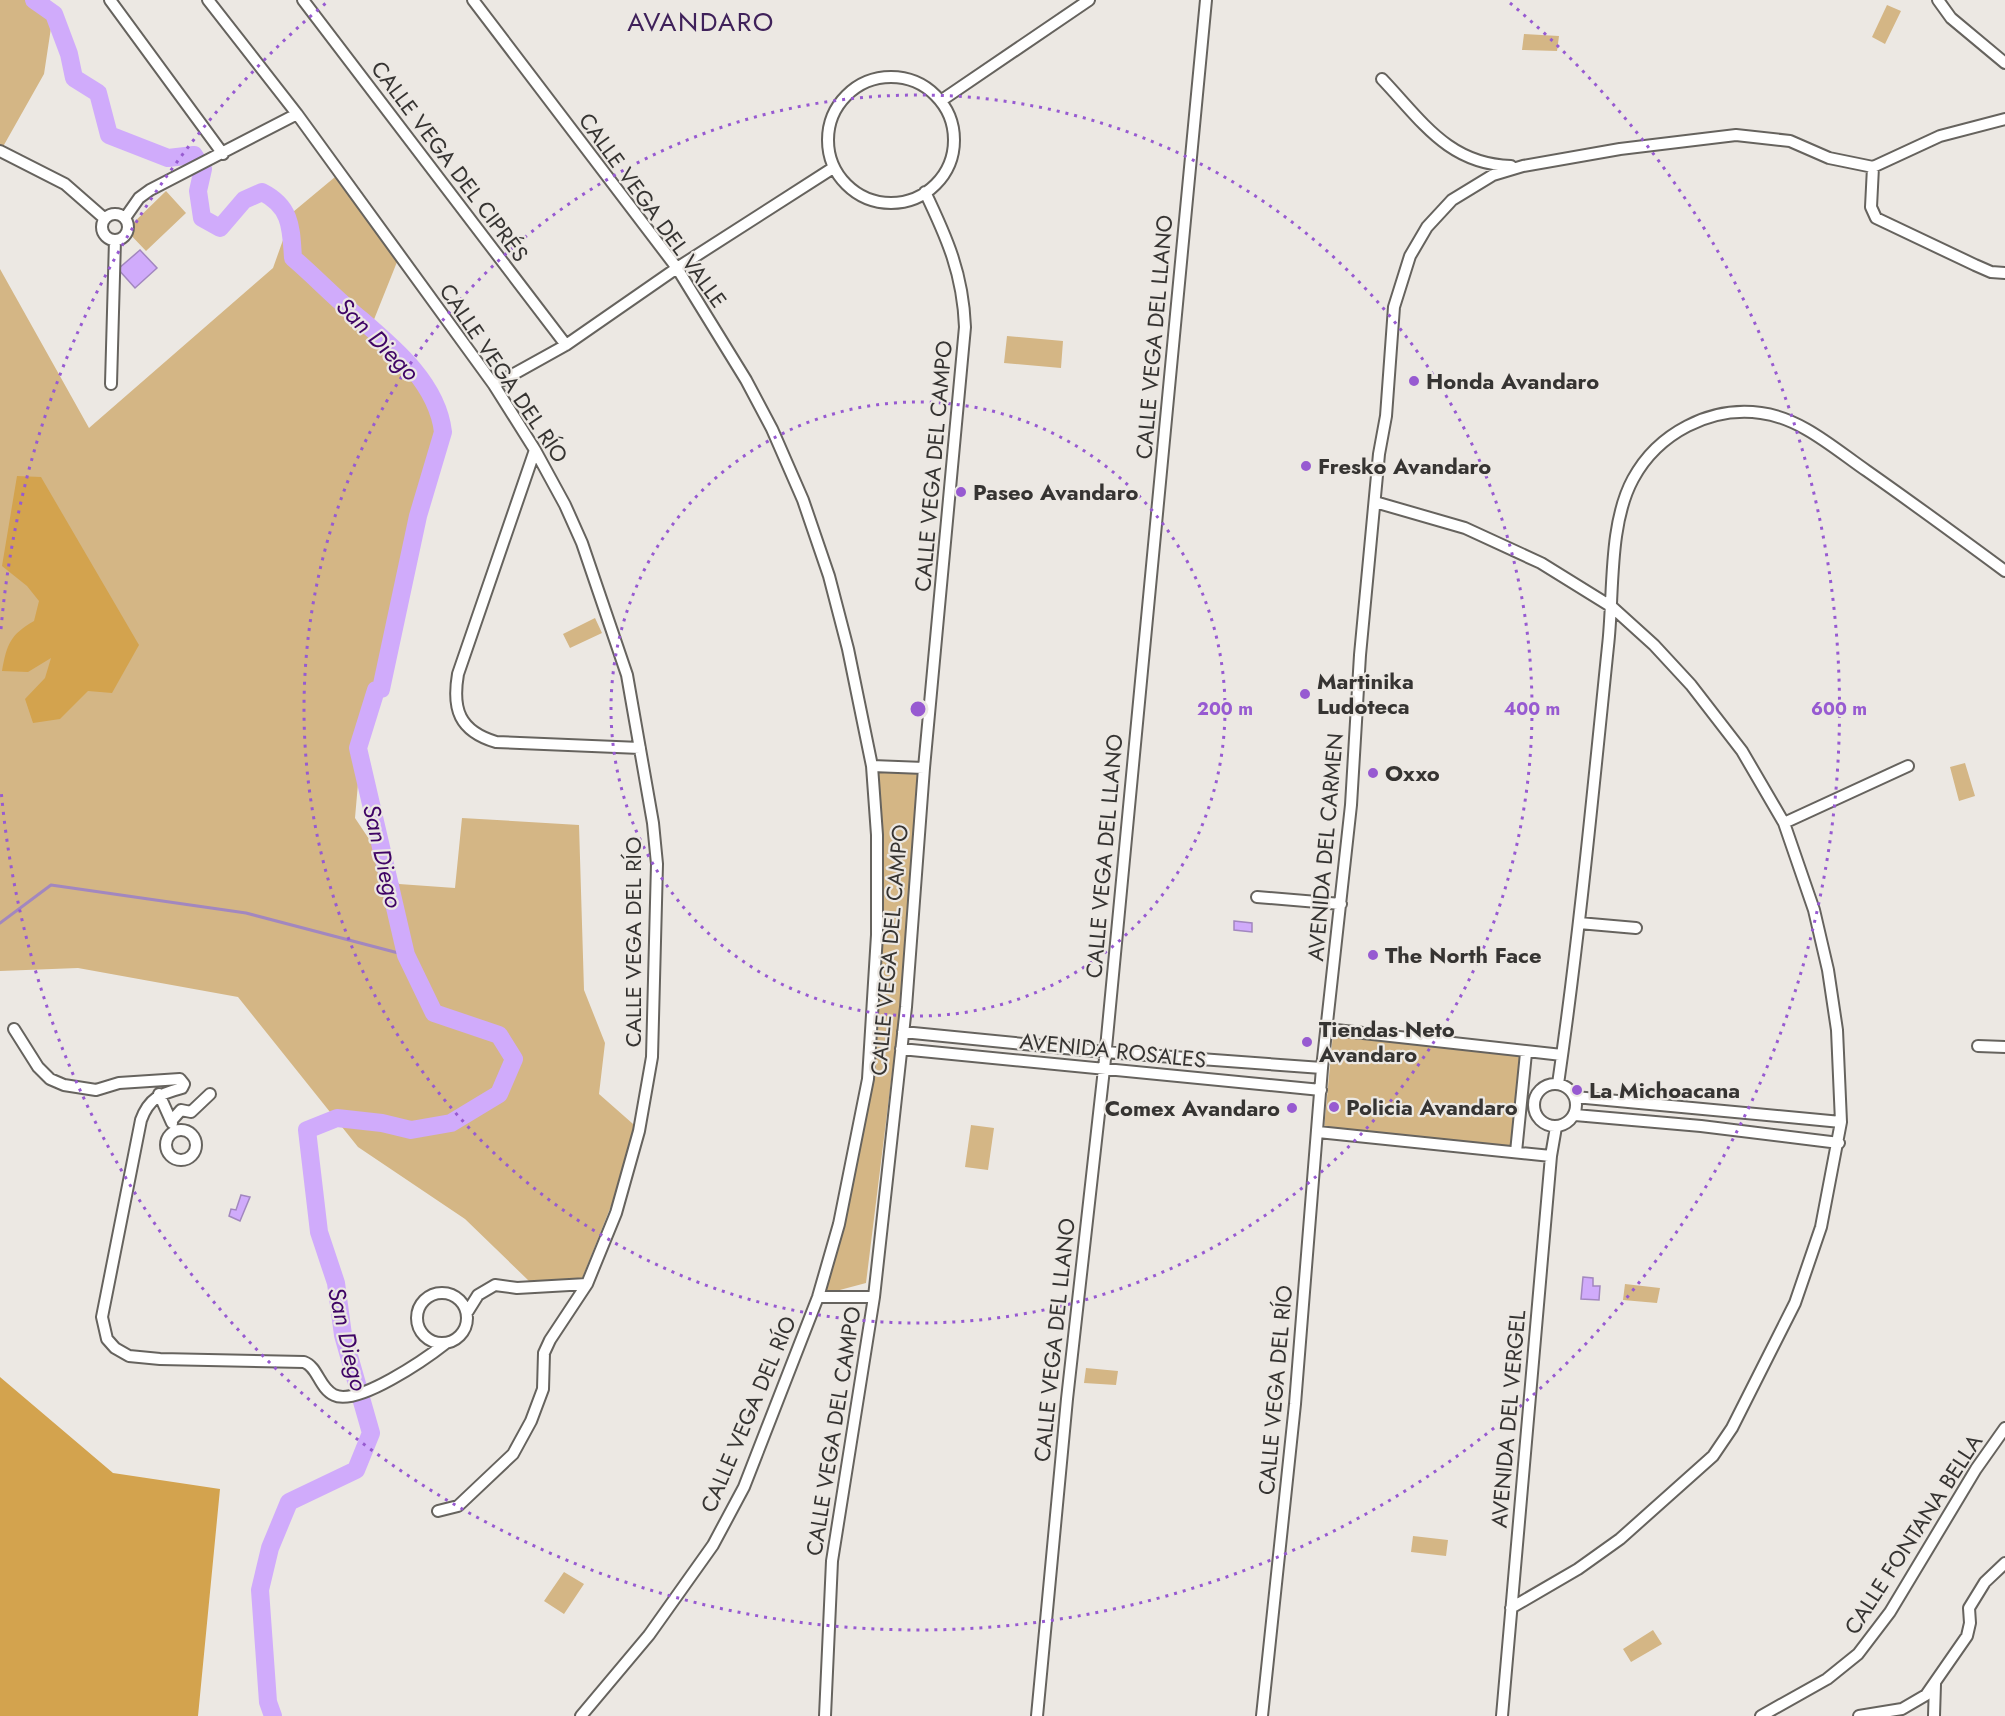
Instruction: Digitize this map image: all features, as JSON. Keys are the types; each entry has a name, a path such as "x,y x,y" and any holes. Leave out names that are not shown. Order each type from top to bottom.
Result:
{"street":[{"path":"110,0 223,154"},
{"name":"CALLE VEGA DEL RÍO","path":"208,0 297,114 494,385 535,450 582,543 627,675 653,823 657,864 652,1057 639,1131 616,1213 587,1284 544,1353 543,1389 531,1420 513,1454 458,1506 438,1510"},
{"name":"CALLE VEGA DEL CIPRÉS","path":"303,0 566,345"},
{"name":"CALLE VEGA DEL VALLE","path":"472,0 677,268 746,380 790,467 829,576 848,649 872,766"},
{"path":"942,100 1089,0"},
{"name":"CALLE VEGA DEL LLANO","path":"1037,1716 1067,1399 1104,1069 1206,0"},
{"path":"1938,0 1951,18 2005,63"},
{"path":"889,77 909,79 927,87 942,100 953,124 953,151 942,176 926,192 904,202 887,204 870,201 848,188 833,168 828,149 834,119 851,94 869,82 889,77"},
{"path":"1382,79 1451,150 1486,163 1523,166 1610,151 1736,135 1790,141 1828,158 1873,167 1941,136 2005,119"},
{"path":"111,384 116,240 127,231 125,218 139,198 150,190 297,114"},
{"path":"0,152 65,184 105,219"},
{"name":"AVENIDA DEL CARMEN","path":"1322,1068 1341,904 1394,307 1410,256 1440,212 1481,181 1523,166"},
{"path":"1873,167 1871,207 1876,218 1991,272 2005,273"},
{"path":"494,385 566,345 677,268 833,168"},
{"name":"CALLE VEGA DEL CAMPO","path":"825,1716 832,1561 874,1297 903,1032 924,768 965,327 963,296 953,250 926,192"},
{"path":"105,219 112,215 125,218"},
{"path":"105,219 103,233 116,240"},
{"path":"1558,1084 1579,923 1612,608 1617,534 1627,492 1639,468 1656,448 1688,425 1713,416 1738,412 1763,413 1798,425 2005,571"},
{"path":"535,450 458,674 455,701 457,710 469,727 483,738 496,741 640,748"},
{"path":"1375,502 1465,528 1541,563 1612,608 1654,645 1709,706 1757,774 1784,823 1811,900 1828,970 1837,1030 1841,1122 1839,1143 1821,1227 1798,1294 1757,1375 1748,1400 1713,1456 1674,1493 1601,1554 1510,1608"},
{"path":"872,766 924,768"},
{"name":"CALLE VEGA DEL CAMPO","path":"818,1297 838,1224 870,1059 878,902 872,766"},
{"path":"1784,823 1908,766"},
{"path":"1257,897 1341,904"},
{"path":"1579,923 1636,928"},
{"path":"14,1029 38,1067 57,1083 96,1089 135,1081 180,1079 183,1082 182,1089 159,1094 147,1105 141,1120 118,1226 102,1317 107,1339 122,1353 136,1357 304,1362 312,1366 318,1379 328,1391 338,1397 358,1395 430,1355 463,1333 468,1311 478,1294 495,1285 517,1288 587,1284"},
{"path":"1327,1029 1526,1053 1562,1055"},
{"name":"AVENIDA ROSALES","path":"903,1032 1105,1052 1322,1068"},
{"path":"1978,1046 2005,1047"},
{"name":"AVENIDA ROSALES","path":"901,1049 1321,1090"},
{"path":"1516,1152 1526,1053"},
{"name":"CALLE VEGA DEL RÍO","path":"1262,1716 1295,1404 1322,1068"},
{"path":"1575,1097 1575,1115 1567,1124 1549,1126 1538,1117 1534,1103 1540,1091 1546,1086 1558,1084 1566,1087 1575,1097 1702,1111 1841,1122"},
{"path":"159,1094 172,1119 172,1132"},
{"path":"172,1119 177,1112 190,1112 210,1094"},
{"path":"1521,1103 1534,1103"},
{"path":"1701,1126 1702,1111"},
{"path":"1575,1115 1701,1126 1839,1143"},
{"name":"AVENIDA DEL VERGEL","path":"1502,1716 1551,1156 1556,1127"},
{"path":"1318,1132 1551,1156"},
{"path":"446,1343 431,1340 420,1330 417,1315 423,1301 436,1293 451,1294 458,1298 468,1311"},
{"path":"818,1297 874,1297"},
{"name":"CALLE VEGA DEL RÍO","path":"581,1716 650,1635 713,1545 744,1487 818,1297"},
{"name":"CALLE FONTANA BELLA","path":"1761,1716 1827,1679 1858,1654 1890,1612 1976,1469 2005,1428"},
{"path":"1859,1716 1909,1707 1921,1700 1935,1684 1967,1636 1970,1623 1969,1608 1985,1582 2005,1563"},
{"path":"1934,1716 1935,1684"}],"shaded area":[{"path":"0,0 47,0 54,8 44,74 0,152"},
{"path":"1887,5 1901,11 1885,44 1872,37"},
{"path":"1524,34 1559,36 1557,51 1522,50"},
{"path":"335,177 399,257 373,322 405,354 438,397 446,432 420,518 382,692 377,692 361,749 355,818 399,884 455,888 462,818 579,825 584,990 605,1043 599,1094 641,1131 581,1281 529,1281 465,1219 358,1147 238,997 78,968 0,971 0,269 89,428 273,268 293,212"},
{"path":"166,191 186,213 146,251 126,230"},
{"path":"140,250 157,268 135,288 118,269"},
{"path":"1007,336 1063,341 1061,368 1004,363"},
{"path":"17,476 41,477 139,645 112,693 88,691 60,719 33,723 25,699 45,678 51,658 28,672 2,671 11,641 34,621 39,601 27,586 2,566"},
{"path":"595,618 602,633 570,648 563,634"},
{"path":"1965,763 1975,796 1959,801 1950,767"},
{"path":"874,768 923,770 908,900 901,1001 866,1283 821,1295 870,1079"},
{"path":"1234,921 1252,923 1252,932 1234,930"},
{"path":"1333,1034 1520,1053 1511,1151 1324,1129"},
{"path":"971,1125 994,1128 988,1170 965,1167"},
{"path":"241,1195 250,1197 240,1221 229,1216 231,1209 236,1210"},
{"path":"1583,1277 1593,1278 1593,1286 1600,1286 1599,1300 1581,1299"},
{"path":"1625,1284 1660,1288 1657,1303 1623,1300"},
{"path":"1086,1368 1118,1371 1116,1385 1084,1383"},
{"path":"0,1377 113,1473 220,1489 198,1716 0,1716"},
{"path":"1413,1536 1448,1540 1446,1556 1411,1552"},
{"path":"564,1572 584,1584 564,1614 544,1601"},
{"path":"1653,1630 1662,1644 1631,1662 1623,1649"}],"waterway":[{"name":"San Diego","path":"34,0 54,14 69,54 74,78 98,93 109,135 168,158 194,155 203,169 198,191 202,218 220,228 244,200 262,192 272,198 288,220 293,258 409,364 431,396 439,413 443,432 418,516 381,689 376,690 358,748 406,955 434,1013 499,1035 514,1059 499,1094 451,1123 411,1130 382,1123 337,1118 307,1130 319,1232 336,1283 343,1335 371,1433 356,1470 289,1502 270,1548 260,1590 268,1702 273,1716"},
{"path":"0,923 51,885 246,913 406,955"}],"place":[{"name":"Honda Avandaro","path":"1414,381"},
{"name":"Fresko Avandaro","path":"1306,466"},
{"name":"Paseo Avandaro","path":"961,492"},
{"name":"Martinika Ludoteca","path":"1305,694"},
{"name":"Oxxo","path":"1373,773"},
{"name":"The North Face","path":"1373,955"},
{"name":"Tiendas Neto Avandaro","path":"1307,1042"},
{"name":"La Michoacana","path":"1577,1090"},
{"name":"Policia Avandaro","path":"1334,1107"},
{"name":"Comex Avandaro","path":"1292,1108"}],"district":[{"name":"AVANDARO","path":"701,22"}]}
